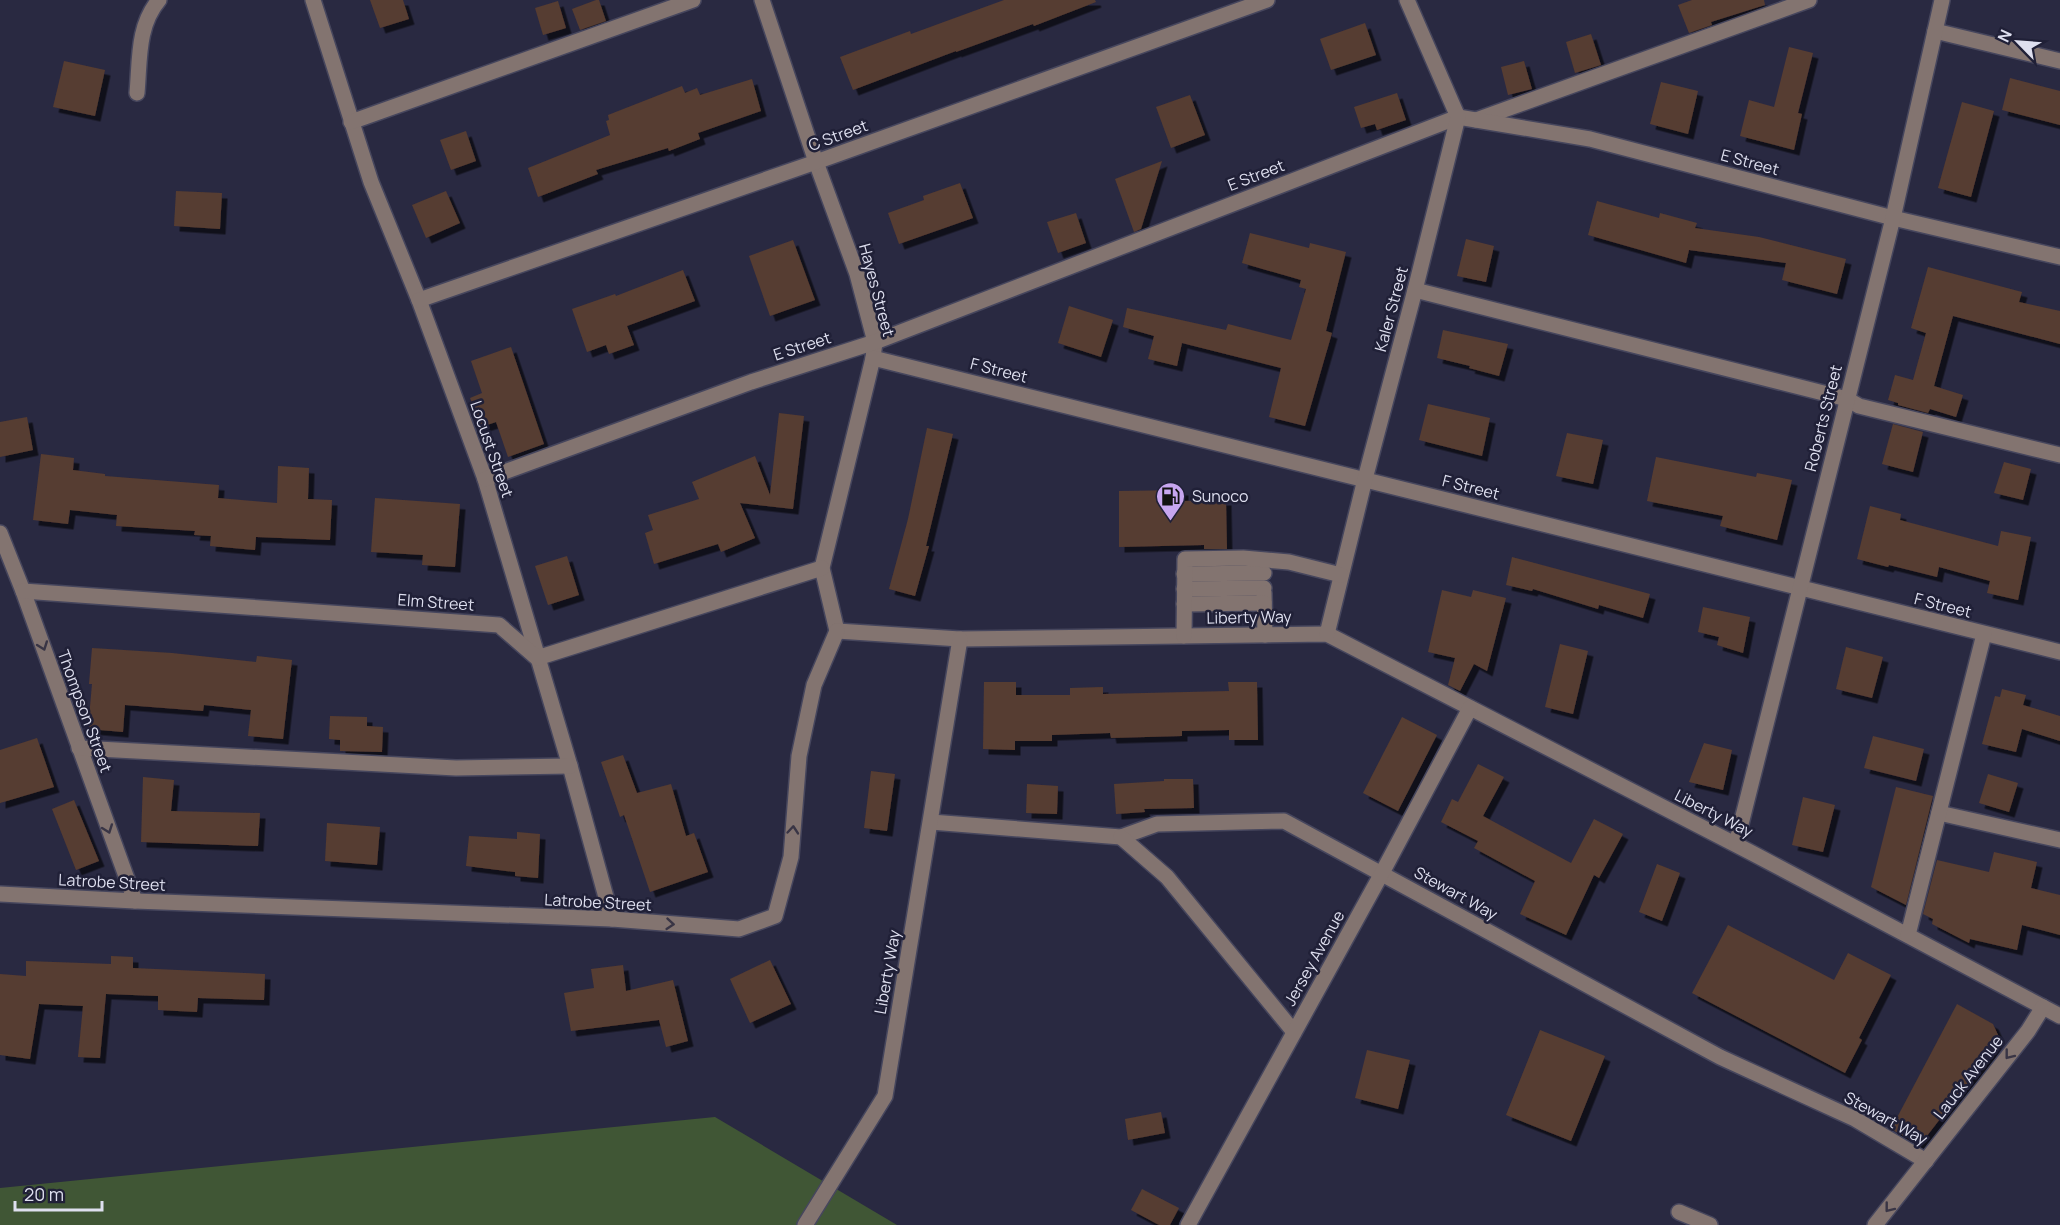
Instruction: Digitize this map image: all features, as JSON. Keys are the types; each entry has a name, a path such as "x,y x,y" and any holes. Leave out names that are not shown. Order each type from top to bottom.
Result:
{"street":[{"path":"137,93 143,29 152,8 159,0"},
{"name":"Locust Street","path":"313,0 371,182 419,300 485,478 570,766 612,919"},
{"path":"351,122 693,0"},
{"name":"Hayes Street","path":"762,0 816,162 857,274 874,342 873,358 822,568 837,631"},
{"name":"C Street","path":"419,300 816,162 1267,0"},
{"path":"1407,0 1458,117"},
{"path":"1475,120 1809,0"},
{"name":"Roberts Street","path":"1736,844 1893,218 1942,0"},
{"path":"1935,31 2060,61"},
{"name":"E Street","path":"485,478 751,382 874,342 1458,117 1590,139 1893,218 2060,257"},
{"name":"Kaler Street","path":"1327,634 1458,117"},
{"path":"1415,290 1847,399 1859,406 2060,455"},
{"name":"F Street","path":"873,358 2060,652"},
{"name":"Thompson Street","path":"0,533 135,902"},
{"path":"1184,636 1185,559 1244,558 1264,581 1265,635"},
{"path":"1184,589 1264,581 1289,562 1341,575"},
{"path":"537,658 822,568"},
{"name":"Elm Street","path":"23,591 499,625 537,658"},
{"path":"837,631 960,639"},
{"name":"Latrobe Street","path":"0,894 135,902 612,919 739,929 775,916 790,857 799,756 814,685 837,631"},
{"name":"Liberty Way","path":"805,1225 885,1096 960,639 1327,634 1736,844 2060,1016"},
{"path":"1908,935 1984,634"},
{"name":"Jersey Avenue","path":"1188,1225 1470,708"},
{"path":"79,748 456,768 570,766"},
{"path":"1939,813 2060,840"},
{"name":"Stewart Way","path":"931,822 1121,837 1157,824 1284,821 1720,1058 1855,1119 1926,1161"},
{"path":"1121,837 1167,878 1294,1032"},
{"name":"Lauck Avenue","path":"1875,1225 2028,1031 2043,1007"},
{"path":"1679,1212 1710,1225"}],"green space":[{"path":"715,1117 897,1225 0,1225 0,1188"}],"building":[{"path":"370,0 403,0 409,19 380,28"},
{"path":"599,0 606,21 580,30 572,9"},
{"path":"1004,0 1095,0 1096,2 853,90 840,57"},
{"path":"1692,0 1764,0 1765,5 1711,22 1712,25 1689,33 1678,5"},
{"path":"558,1 566,28 543,35 535,8"},
{"path":"1365,23 1376,55 1331,70 1320,39"},
{"path":"1591,34 1601,65 1575,73 1566,42"},
{"path":"1789,47 1813,53 1798,113 1802,114 1794,150 1740,136 1749,100 1774,107"},
{"path":"64,61 105,70 95,116 53,107"},
{"path":"1524,61 1532,89 1508,95 1501,67"},
{"path":"2010,78 2060,91 2060,125 2002,110"},
{"path":"752,79 761,111 698,133 700,139 669,151 668,148 596,170 598,174 538,197 528,168 610,135 606,121 609,120 608,115 682,86 685,93 697,88 700,95"},
{"path":"1661,82 1698,91 1688,134 1650,124"},
{"path":"1397,93 1406,120 1377,130 1375,124 1361,128 1354,107"},
{"path":"1190,95 1205,135 1171,148 1156,107"},
{"path":"1962,102 1994,111 1971,197 1938,188"},
{"path":"466,131 476,161 451,170 440,140"},
{"path":"1162,161 1141,229 1134,232 1115,179"},
{"path":"960,183 973,218 899,244 888,213 924,200 923,196"},
{"path":"176,191 222,193 220,229 174,226"},
{"path":"446,191 460,223 426,238 412,205"},
{"path":"1597,201 1659,218 1660,213 1697,223 1695,228 1759,237 1846,259 1837,294 1782,280 1786,263 1689,250 1686,263 1588,235"},
{"path":"1076,213 1086,243 1058,253 1047,222"},
{"path":"1250,233 1309,248 1310,243 1346,252 1326,331 1332,333 1305,426 1269,417 1281,368 1182,343 1177,366 1148,359 1154,336 1123,327 1127,308 1226,330 1228,324 1291,340 1306,289 1299,287 1301,280 1242,263"},
{"path":"1466,239 1494,246 1486,282 1457,276"},
{"path":"793,240 815,300 770,316 749,256"},
{"path":"1928,267 2022,292 2019,302 2060,311 2060,344 1953,316 1934,386 1963,395 1956,417 1930,409 1928,413 1888,400 1895,375 1913,380 1926,333 1911,328"},
{"path":"683,270 695,301 627,326 634,345 609,354 606,345 587,352 572,309 615,294 616,296"},
{"path":"1069,306 1113,320 1101,357 1058,343"},
{"path":"1443,330 1508,344 1499,376 1437,358"},
{"path":"511,347 544,444 508,457 496,422 481,427 470,398 482,393 471,361"},
{"path":"1428,404 1490,418 1482,456 1419,440"},
{"path":"779,413 804,416 793,509 740,503 755,538 721,552 718,544 654,564 645,533 653,530 648,515 699,499 692,482 755,456 770,495"},
{"path":"27,417 33,450 0,457 0,422"},
{"path":"1893,424 1923,432 1913,472 1882,464"},
{"path":"927,428 953,434 926,546 929,546 915,596 889,589 908,519"},
{"path":"1567,433 1603,440 1593,484 1556,476"},
{"path":"41,454 74,458 73,470 105,474 105,476 219,485 218,498 277,503 278,466 309,468 308,499 332,500 330,540 256,537 255,550 210,546 211,536 194,535 195,531 116,526 117,515 70,510 68,524 33,520"},
{"path":"1656,457 1756,477 1757,473 1792,480 1777,540 1720,526 1723,516 1647,501"},
{"path":"2004,462 2031,469 2023,500 1994,493"},
{"path":"1183,490 1183,501 1226,500 1227,549 1204,549 1204,545 1119,547 1119,491"},
{"path":"375,498 460,504 455,567 422,565 423,555 371,552"},
{"path":"1870,506 1901,514 1900,520 1998,546 2001,531 2031,537 2018,600 1987,593 1990,581 1939,567 1937,577 1857,559"},
{"path":"567,556 579,595 548,605 535,566"},
{"path":"1512,557 1650,594 1643,618 1599,605 1598,609 1533,589 1532,591 1506,585"},
{"path":"1442,590 1471,597 1473,590 1506,598 1487,671 1474,664 1460,691 1448,685 1455,658 1428,652"},
{"path":"1703,607 1750,617 1743,653 1717,645 1719,637 1698,632"},
{"path":"1560,644 1588,651 1573,714 1545,707"},
{"path":"1846,647 1883,657 1872,698 1836,689"},
{"path":"92,648 172,653 256,662 257,656 292,660 283,739 248,736 251,710 204,705 203,711 125,705 123,732 88,729"},
{"path":"984,682 1016,682 1016,695 1070,695 1070,688 1103,687 1103,694 1229,691 1228,682 1257,682 1258,740 1229,740 1229,730 1182,731 1182,736 1111,738 1110,733 1052,735 1052,741 1015,741 1015,750 983,749"},
{"path":"2002,689 2026,695 2023,705 2060,716 2060,741 2022,729 2016,752 1982,744 1995,696 2000,697"},
{"path":"330,716 367,717 367,726 383,727 382,752 340,751 340,740 329,739"},
{"path":"1402,717 1437,735 1398,811 1363,793"},
{"path":"1873,736 1924,749 1916,781 1864,768"},
{"path":"37,738 54,787 0,803 0,750"},
{"path":"1704,743 1732,750 1723,790 1689,782"},
{"path":"623,755 637,793 671,784 686,836 694,833 708,872 650,892 624,815 620,817 601,762"},
{"path":"1478,764 1504,777 1483,816 1571,863 1594,819 1623,834 1599,878 1594,875 1566,935 1520,914 1535,881 1474,848 1478,841 1441,822 1452,799 1458,802"},
{"path":"871,771 895,774 887,831 864,828"},
{"path":"1988,774 2018,783 2009,812 1979,803"},
{"path":"143,777 174,780 171,811 260,813 258,846 141,842"},
{"path":"1164,779 1193,779 1194,808 1144,809 1145,812 1116,814 1114,784 1164,781"},
{"path":"1027,784 1058,786 1057,814 1026,813"},
{"path":"1896,787 1933,796 1906,905 1871,887"},
{"path":"1803,797 1835,805 1823,852 1792,845"},
{"path":"74,800 99,861 76,870 52,809"},
{"path":"327,823 380,827 377,865 325,861"},
{"path":"517,832 540,834 538,878 515,876 515,872 466,866 469,836 517,839"},
{"path":"1994,852 2037,862 2031,888 2060,895 2060,935 2022,925 2017,950 1970,939 1969,943 1932,924 1933,919 1923,914 1937,860 1989,872"},
{"path":"1657,864 1680,873 1662,921 1639,912"},
{"path":"1728,925 1834,980 1848,953 1891,975 1859,1038 1862,1040 1845,1073 1692,993"},
{"path":"111,956 133,957 133,968 265,974 264,1000 198,998 197,1012 158,1010 158,996 106,994 100,1058 78,1057 83,1006 39,1004 30,1059 0,1055 0,974 26,976 26,961 111,964"},
{"path":"770,960 791,1004 750,1023 730,979"},
{"path":"623,965 626,991 673,980 688,1041 666,1047 659,1020 571,1031 564,993 594,988 591,969"},
{"path":"1957,1004 1993,1024 1999,1037 1990,1054 1920,1145 1891,1129"},
{"path":"1540,1030 1605,1056 1571,1141 1506,1115"},
{"path":"1367,1050 1410,1060 1398,1109 1355,1098"},
{"path":"1161,1112 1165,1133 1128,1140 1125,1119"},
{"path":"1142,1189 1179,1208 1170,1225 1159,1225 1131,1210"}],"place":[{"name":"Sunoco","path":"1171,522"}]}
